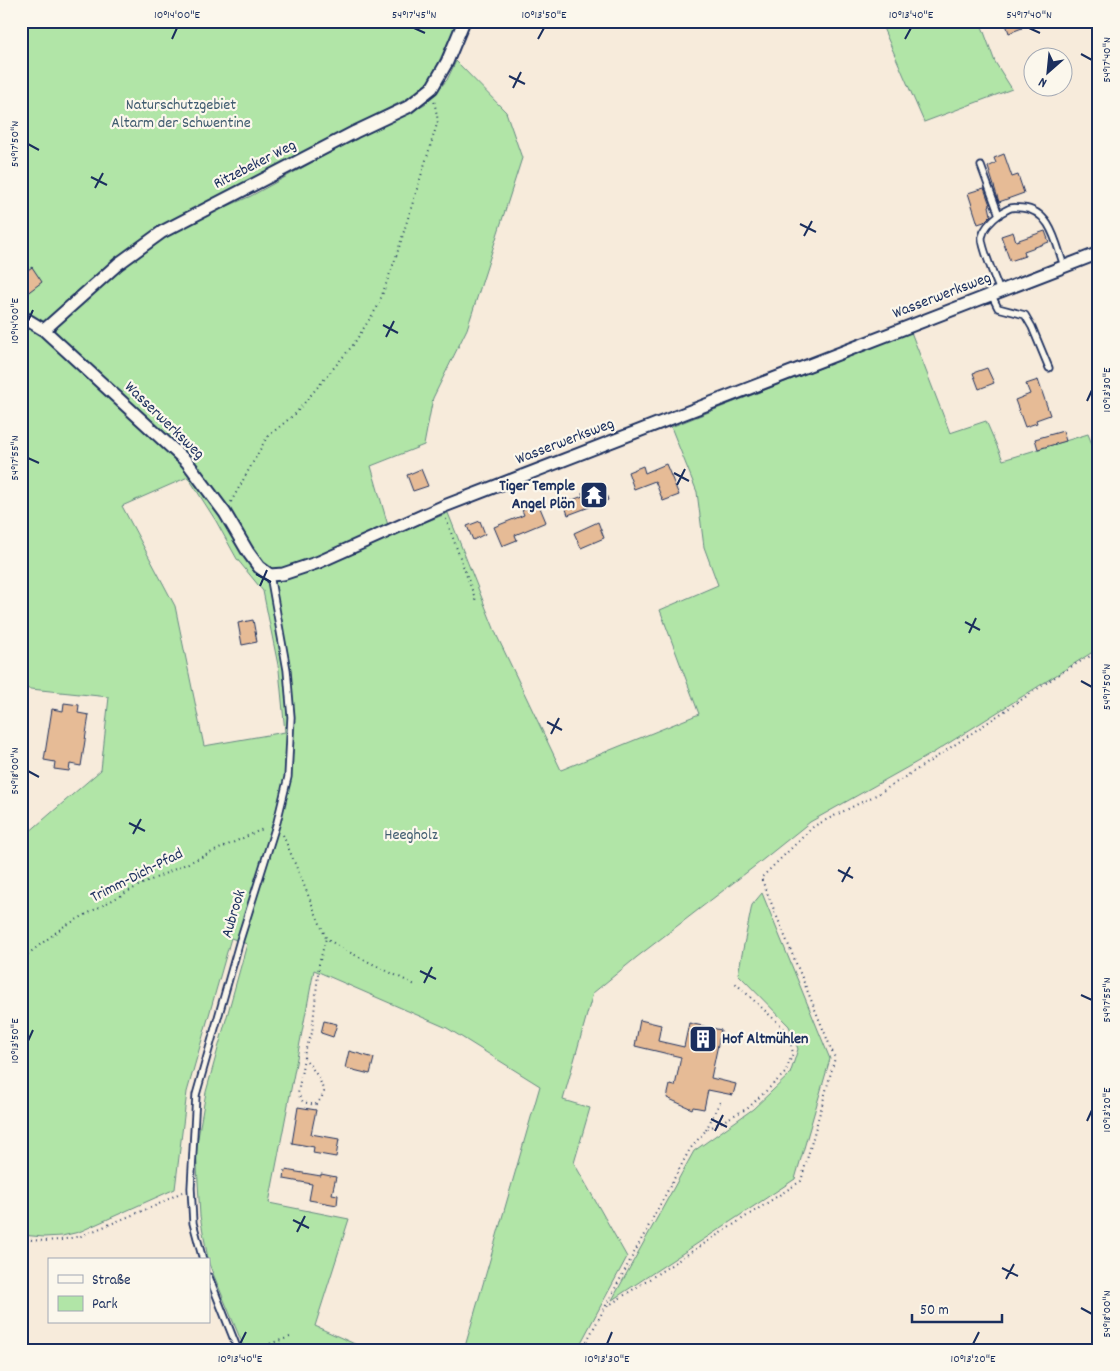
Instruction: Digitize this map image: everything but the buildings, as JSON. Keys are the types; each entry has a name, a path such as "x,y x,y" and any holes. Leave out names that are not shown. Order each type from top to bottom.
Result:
{"street":[{"name":"Ritzebeker Weg","path":"44,330 118,264 162,232 355,132 408,107 432,88 447,62 464,21"},
{"name":"Wasserwerksweg","path":"21,316 44,330 187,462 225,513 253,560 259,568 270,575 283,574 318,562 442,507 1099,253"}],"lane":[{"path":"981,166 998,215"},
{"path":"1049,368 1032,326 1025,315 998,308 982,238 988,224 1011,207 1029,209 1040,214 1047,222 1064,266"},
{"name":"Aubrook","path":"202,1258 193,1223 191,1188 196,1095 240,940 278,822 288,776 291,717 287,670 270,575"},
{"path":"210,1280 238,1350"}],"path":[{"path":"225,513 267,436 295,414 353,345 378,306 396,257 438,121 432,88"},
{"path":"442,507 476,601"},
{"path":"603,1309 801,1181 835,1058 761,878 814,826 878,794 1064,671 1099,651"},
{"path":"278,822 326,938 341,948 416,985"},
{"name":"Trimm-Dich-Pfad","path":"21,968 28,954 71,922 138,886 278,822"},
{"path":"304,1057 319,1078 324,1092 321,1099 315,1105 303,1102 298,1094 304,1057 305,1051 312,1033 320,964 326,938"},
{"path":"706,1130 748,1108 785,1073 793,1053 788,1032 733,981"},
{"path":"582,1350 690,1149 706,1130 721,1100"},
{"path":"21,1240 61,1240 81,1236 157,1205 191,1188"},
{"path":"251,1350 293,1336"},
{"path":"366,1350 368,1346"}],"green space":[{"path":"21,21 458,21 426,89 158,230 163,234 251,196 369,131 425,104 447,80 456,61 506,112 522,158 467,329 433,398 424,445 371,466 391,536 448,513 497,636 561,770 699,714 660,610 718,585 704,547 697,492 671,427 911,332 950,433 986,421 1003,460 1088,434 1099,461 1099,648 933,753 810,822 593,993 563,1100 590,1108 574,1163 627,1257 577,1350 464,1350 540,1086 447,1028 314,970 269,1203 349,1219 315,1326 368,1350 245,1350 210,1266 210,1258 208,1258 200,1216 196,1149 206,1092 247,944 231,938 187,1092 175,1189 79,1232 62,1236 44,1237 21,1235 21,839 101,770 109,697 21,688","holes":["188,477 237,559 263,591 279,670 285,732 204,746 175,606 122,506"]},
{"path":"880,21 980,21 995,62 1012,89 924,122"},
{"path":"762,893 830,1059 795,1179 612,1300 694,1151 753,1109 790,1074 798,1049 789,1026 738,974 752,905"}],"place":[{"name":"Tiger Temple Angel Plön","path":"594,495"},
{"name":"Hof Altmühlen","path":"703,1039"}],"park label":[{"name":"Naturschutzgebiet Altarm der Schwentine","path":"181,114"},
{"name":"Heegholz","path":"411,835"}]}
